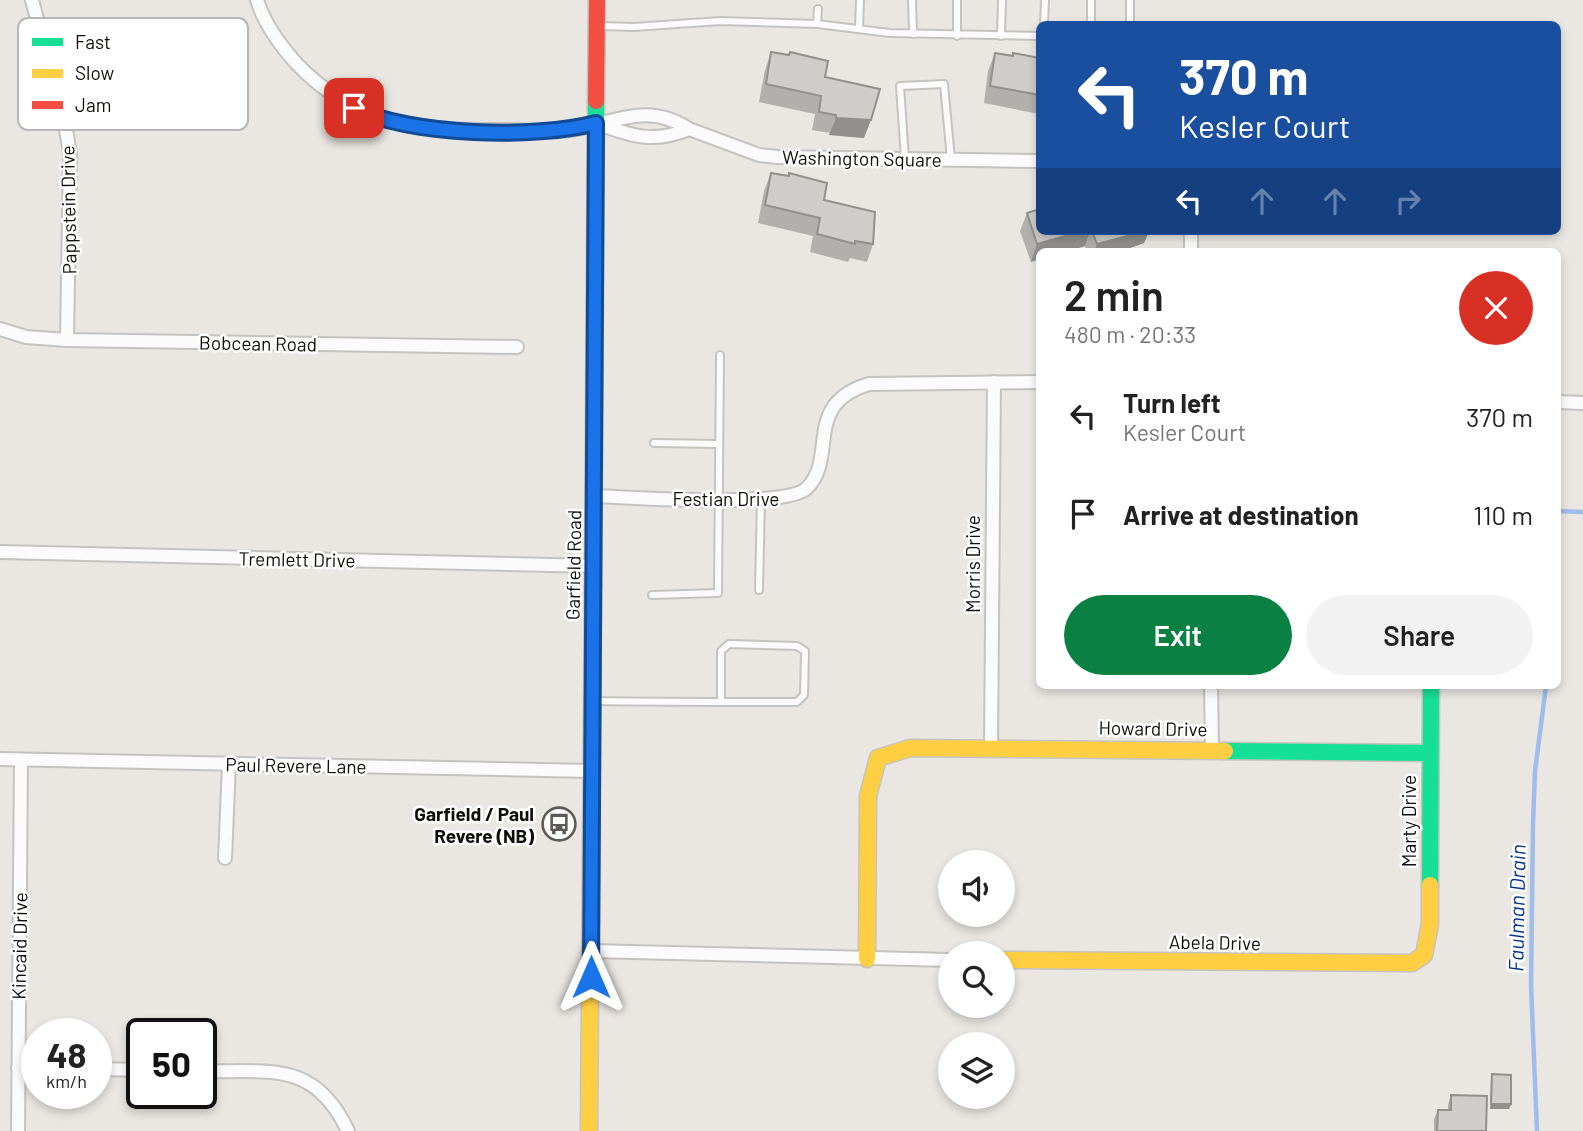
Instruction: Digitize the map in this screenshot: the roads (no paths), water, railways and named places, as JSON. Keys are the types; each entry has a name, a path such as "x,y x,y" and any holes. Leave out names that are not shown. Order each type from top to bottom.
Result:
{"street":[{"name":"Pappstein Drive","path":"32,0 37,18"},
{"name":"Washington Square","path":"257,0 274,35 313,81 337,100 370,116 410,125 460,131 570,130 633,116 670,117 689,129 759,155 1036,161"},
{"name":"Garfield Road","path":"589,1131 597,0"},
{"path":"596,123 634,136 667,138 689,129"},
{"name":"Pappstein Drive","path":"66,130 70,153 67,340"},
{"name":"Bobcean Road","path":"0,329 26,337 67,340 517,347"},
{"name":"Morris Drive","path":"991,747 994,382"},
{"name":"Festian Drive","path":"595,496 719,499 790,497 808,487 815,475 826,421 843,395 854,388 869,384 1036,382"},
{"path":"1561,402 1583,403"},
{"name":"Tremlett Drive","path":"0,552 594,566"},
{"path":"1212,689 1212,750"},
{"name":"Marty Drive","path":"1424,955 1430,924 1431,689"},
{"name":"Howard Drive","path":"867,959 868,796 878,758 910,748 991,747 1429,753"},
{"name":"Paul Revere Lane","path":"0,760 592,771"},
{"name":"Kincaid Drive","path":"18,1131 21,760"},
{"path":"225,859 229,764"},
{"path":"591,951 938,960"},
{"name":"Abela Drive","path":"1015,960 1398,965 1412,963 1424,955"},
{"path":"217,1072 289,1074 308,1080 325,1094 348,1131"}],"lane":[{"path":"859,28 860,0"},
{"path":"912,0 913,34"},
{"path":"957,0 957,36"},
{"path":"1002,0 1002,36"},
{"path":"1044,21 1045,0"},
{"path":"1091,0 1091,21"},
{"path":"1130,0 1130,21"},
{"path":"817,24 818,9"},
{"path":"597,26 634,27 720,20 817,24 913,34 1036,36"},
{"path":"905,159 900,86 944,84 951,160"},
{"path":"652,595 718,593 720,355"},
{"path":"654,443 719,443"},
{"path":"759,590 761,499"},
{"path":"593,701 721,702 797,702 804,695 804,651 797,646 729,644 721,651 721,702"}],"waterway":[{"name":"Faulman Drain","path":"1561,511 1583,512"},
{"name":"Faulman Drain","path":"1537,1131 1531,985 1533,824 1535,771 1546,689"}],"place":[{"name":"Garfield / Paul Revere (NB)","path":"559,824"}]}
